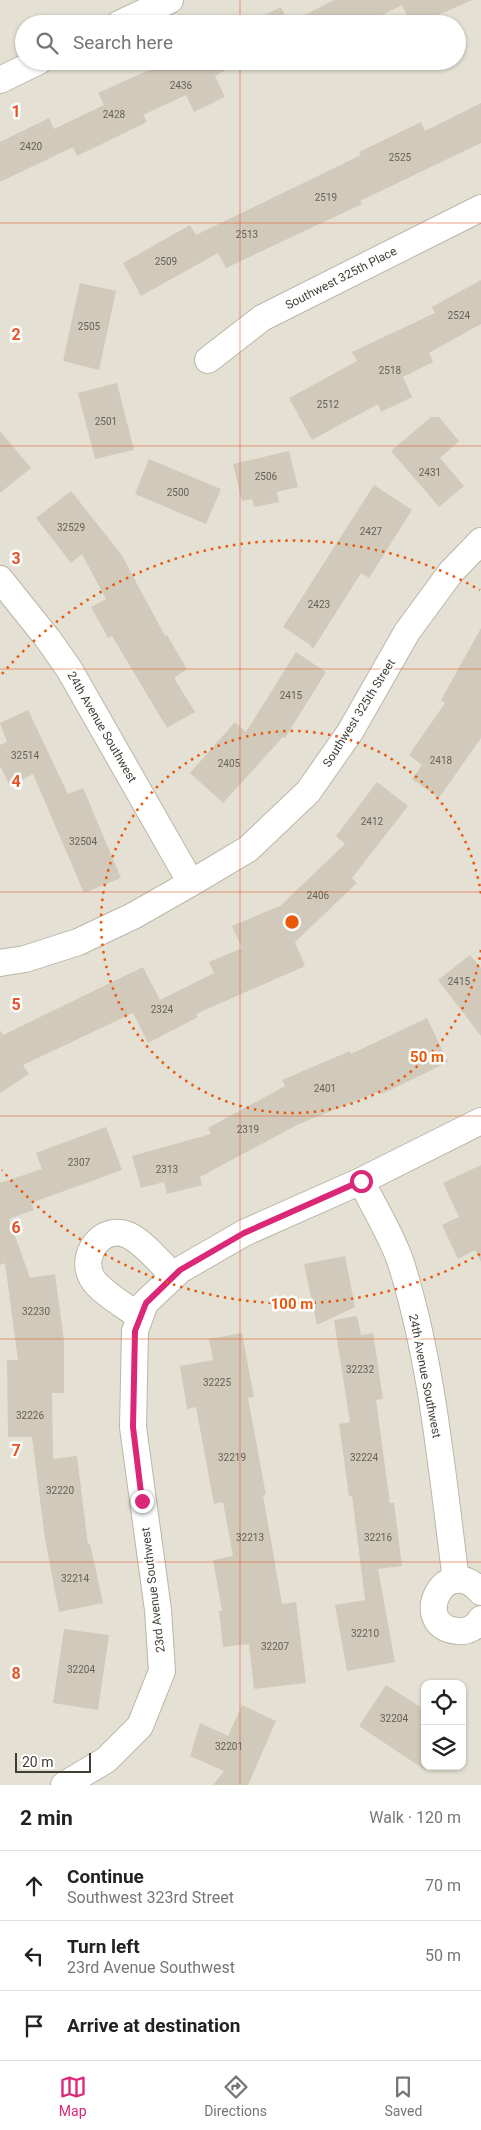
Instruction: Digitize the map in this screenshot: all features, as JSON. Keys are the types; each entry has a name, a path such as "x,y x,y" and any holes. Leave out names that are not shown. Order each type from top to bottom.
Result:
{"street":[{"path":"139,15 170,0"},
{"path":"0,80 21,70"},
{"name":"Southwest 325th Place","path":"208,360 262,318 481,208"},
{"name":"Southwest 325th Street","path":"0,964 25,959 78,942 133,916 248,849 308,792 350,732 407,632 451,572 481,541"},
{"name":"24th Avenue Southwest","path":"0,579 48,639 69,669 191,883"},
{"path":"174,1276 134,1238 125,1234 115,1233 105,1236 96,1242 90,1250 89,1270 93,1280 143,1310 180,1270 244,1233 361,1181 481,1122"},
{"name":"24th Avenue Southwest","path":"361,1181 400,1261 420,1335 438,1442 456,1580"},
{"name":"23rd Avenue Southwest","path":"64,1785 106,1760 140,1726 162,1671 158,1610 133,1427 135,1331 143,1310"},
{"path":"481,1592 475,1585 466,1581 456,1580 438,1590 433,1609 436,1619 452,1631 462,1632 472,1628 481,1619"}],"shaded area":[{"path":"0,0 481,0 481,1785 0,1785"}],"building":[{"path":"334,0 472,0 439,15 407,15 402,5 383,15 305,15"},
{"path":"281,7 285,15 265,15"},
{"path":"149,70 226,70 215,76 225,97 194,112 186,95 143,115 147,122 77,156 73,147 0,182 0,142 49,118 54,129 104,105 98,93"},
{"path":"481,103 481,143 360,201 362,204 226,268 218,253 141,296 123,263 190,225 196,235 361,155 359,152 421,122 425,131"},
{"path":"481,280 481,324 429,353 433,362 403,377 412,397 381,412 378,404 312,440 289,398 357,361 352,352 435,313 432,307"},
{"path":"80,283 116,291 99,370 63,361"},
{"path":"117,383 134,450 95,459 78,393"},
{"path":"431,417 439,417 459,441 440,458 464,486 439,507 391,451"},
{"path":"0,431 31,468 0,493"},
{"path":"289,451 298,487 277,492 279,502 254,507 252,499 242,501 233,464"},
{"path":"149,459 221,489 206,524 135,494"},
{"path":"374,485 412,510 369,578 361,573 313,649 309,644 283,627"},
{"path":"71,491 121,554 165,636 167,635 187,669 174,678 195,712 167,728 112,636 108,638 91,607 106,599 82,554 71,563 36,518"},
{"path":"481,628 481,738 439,798 412,779 422,765 409,755 445,703 441,700"},
{"path":"296,652 326,672 285,738 283,737 223,803 190,773 235,722 246,732"},
{"path":"28,710 68,794 83,788 121,878 84,893 33,774 10,786 0,766 0,745 7,742 0,723"},
{"path":"377,782 408,806 352,878 357,883 295,942 305,966 196,1014 198,1017 148,1043 133,1013 23,1065 29,1074 0,1093 0,1030 3,1035 143,967 160,1000 214,973 209,962 242,948 232,926 280,906 345,844 336,836"},
{"path":"470,955 481,968 481,1036 438,980"},
{"path":"427,1018 448,1062 382,1094 380,1091 299,1124 200,1177 202,1185 167,1194 164,1182 141,1188 132,1156 211,1134 208,1128 285,1086 282,1080 350,1051 351,1054"},
{"path":"106,1127 122,1170 31,1203 34,1210 9,1219 30,1278 55,1274 64,1341 64,1393 52,1393 53,1459 77,1456 88,1544 90,1544 103,1603 59,1612 45,1539 32,1437 8,1437 7,1360 18,1360 5,1263 0,1265 0,1183 42,1169 36,1153"},
{"path":"481,1165 481,1262 475,1250 458,1259 442,1225 459,1217 443,1183"},
{"path":"345,1256 355,1307 317,1325 304,1264"},
{"path":"357,1316 361,1335 373,1333 383,1399 376,1400 390,1503 394,1503 402,1566 378,1569 395,1662 347,1671 335,1605 365,1600 352,1496 349,1496 339,1424 350,1422 334,1320"},
{"path":"242,1333 254,1397 248,1398 266,1495 263,1495 282,1604 296,1602 306,1683 254,1689 249,1644 223,1647 219,1611 222,1611 213,1560 233,1556 223,1502 214,1504 196,1407 187,1409 180,1366 213,1360 209,1339"},
{"path":"64,1629 109,1635 98,1710 53,1703"},
{"path":"386,1685 421,1707 421,1767 359,1726"},
{"path":"242,1705 276,1721 248,1785 213,1785 224,1771 190,1756 200,1723 228,1736"}],"route":[{"path":"142,1501 133,1427 135,1331 146,1303 180,1270 244,1233 361,1181"}]}
